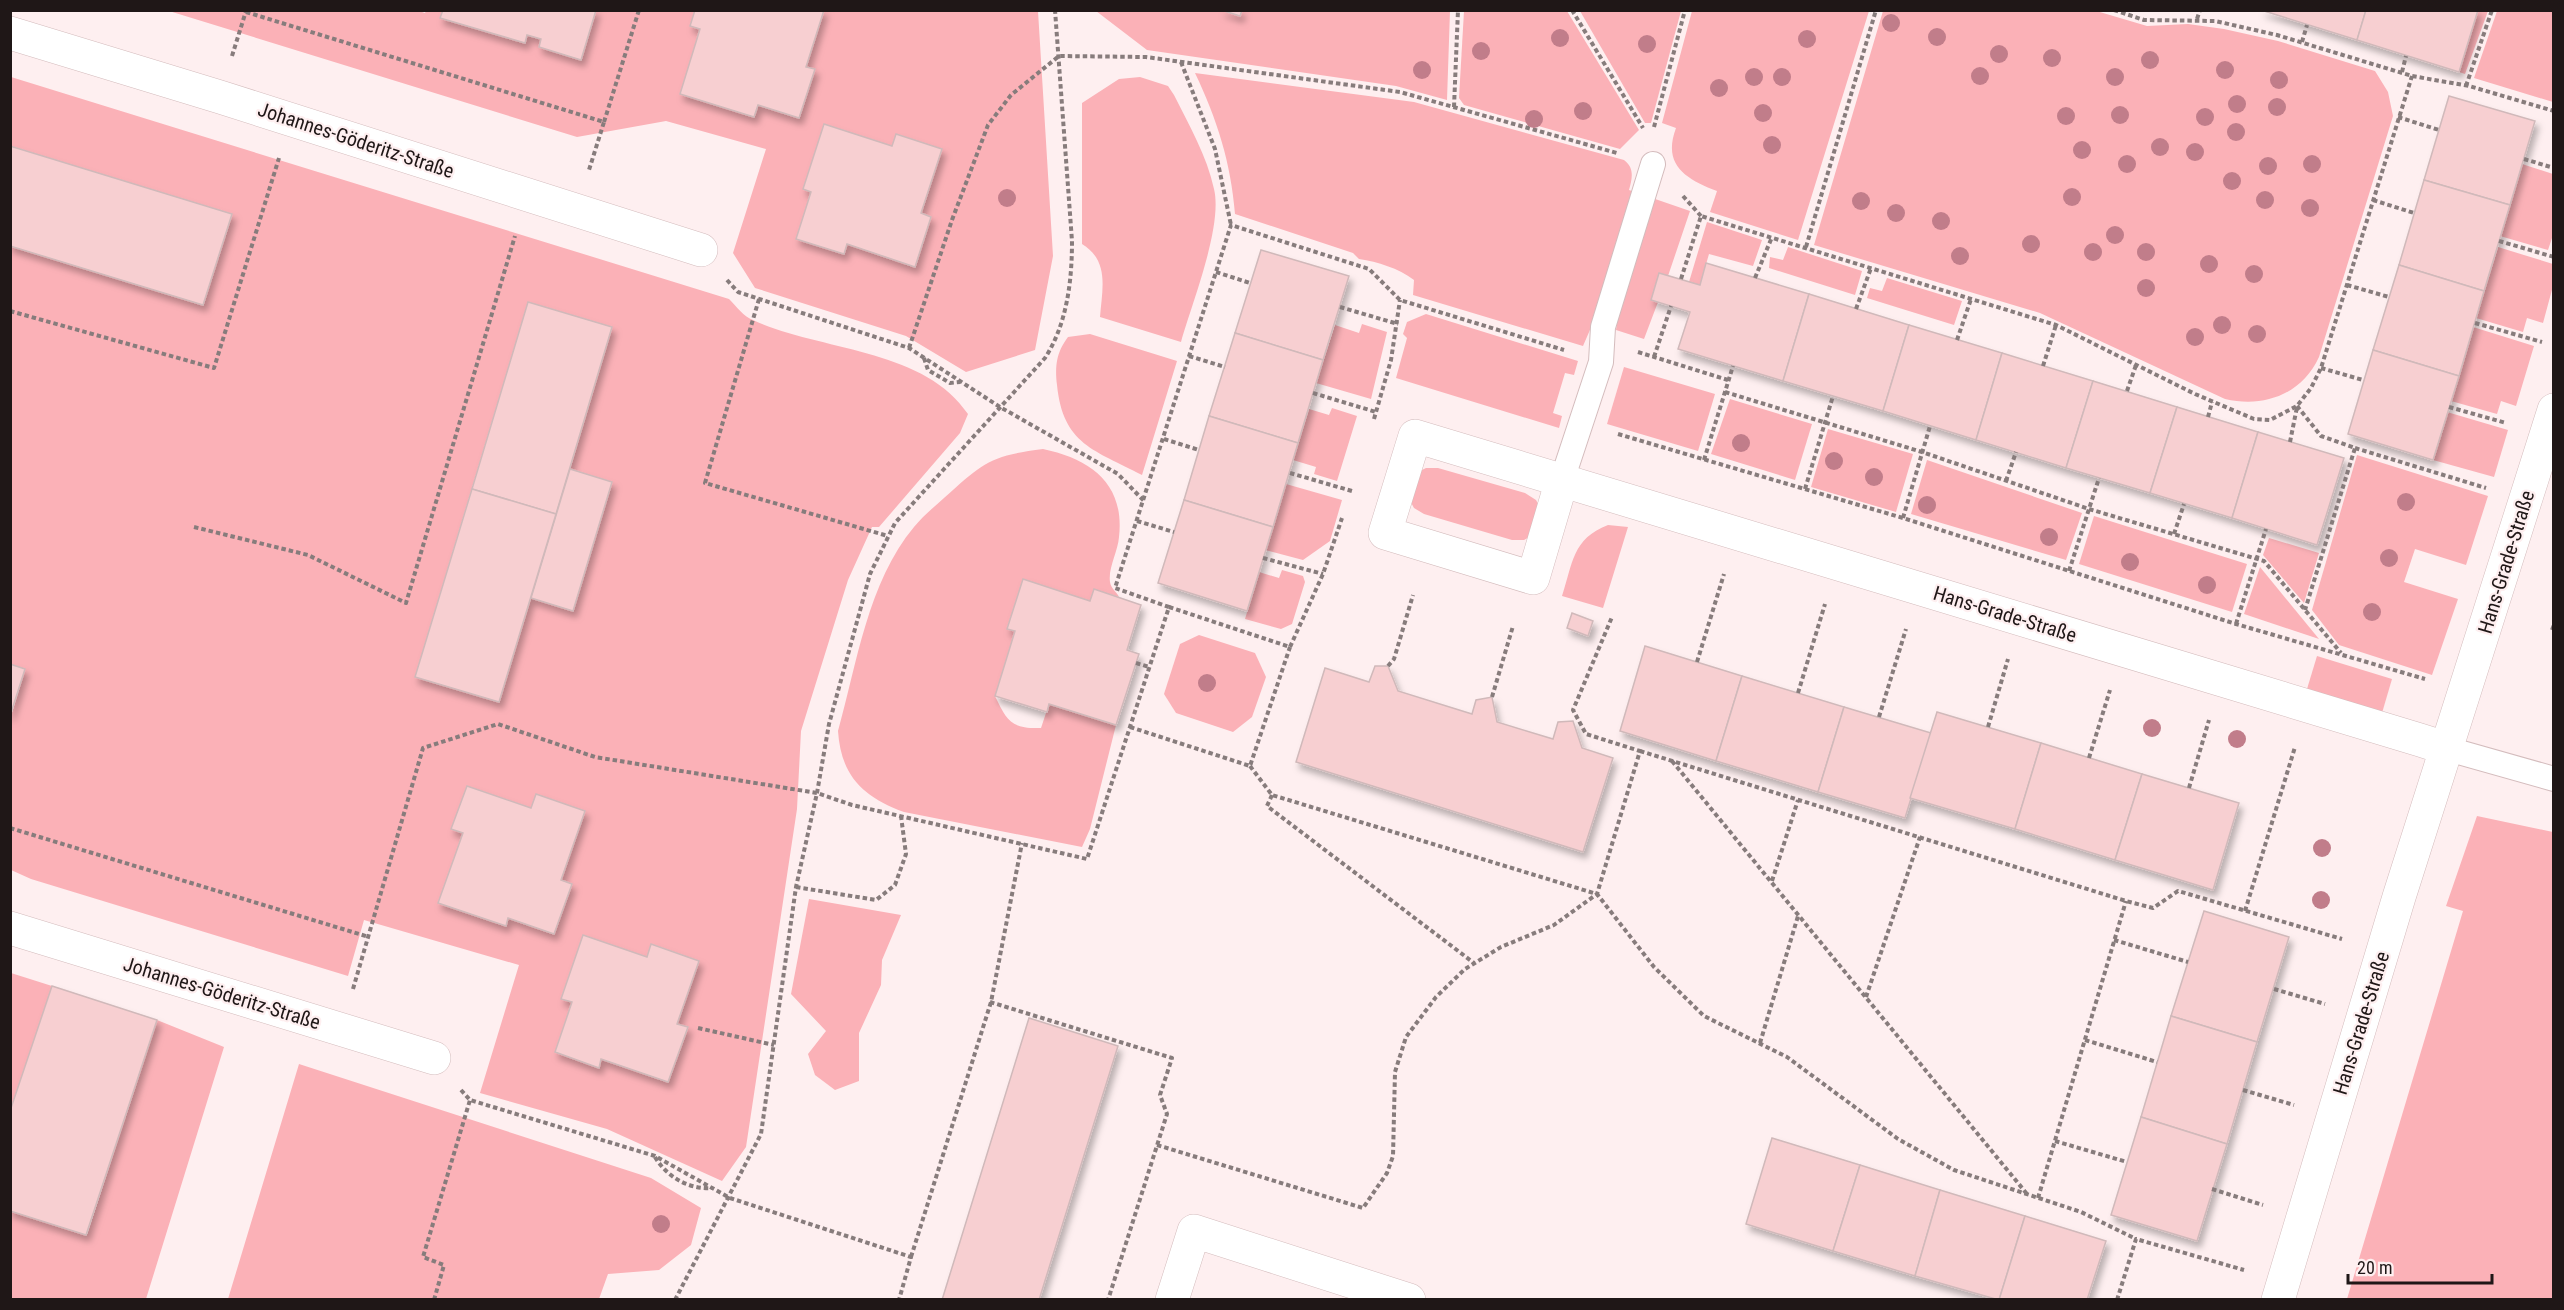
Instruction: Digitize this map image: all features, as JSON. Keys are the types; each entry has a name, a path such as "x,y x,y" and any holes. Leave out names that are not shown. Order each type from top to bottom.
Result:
{"street":[{"name":"Johannes-Göderitz-Straße","path":"10,33 701,250"},
{"name":"Hans-Grade-Straße","path":"2278,1299 2399,897 2448,749 2553,410"},
{"name":"Hans-Grade-Straße","path":"1562,480 1533,578 1385,533 1415,435 2448,749"},
{"name":"Johannes-Göderitz-Straße","path":"10,928 434,1058"},
{"path":"1172,1299 1194,1231 1338,1289 1408,1299"}],"lane":[{"path":"1562,480 1582,423 1602,352 1603,327 1653,164"},
{"path":"2448,749 2553,779"}],"path":[{"path":"576,210 639,10"},
{"path":"675,1299 730,1198 761,1134 796,887 817,793 829,724 870,574 895,524 1052,347 1068,292 1072,241 1055,10"},
{"path":"1454,107 1458,10"},
{"path":"1572,10 1644,130"},
{"path":"1653,129 1685,10"},
{"path":"1806,247 1876,10"},
{"path":"2114,10 2144,20 2197,19 2302,42 2412,76 2466,86 2553,111"},
{"path":"2197,19 2200,10"},
{"path":"2466,86 2492,10"},
{"path":"246,12 604,122"},
{"path":"2302,42 2307,25"},
{"path":"909,348 952,220 988,125 1011,95 1059,56 1146,57 1400,92 1653,164"},
{"path":"2402,72 2406,56"},
{"path":"1182,62 1215,149 1231,225 1115,588 1290,647"},
{"path":"1680,279 1701,216 2056,326 2212,402 2262,420 2278,417 2297,406 2311,388 2321,368 2412,76"},
{"path":"2398,117 2439,130"},
{"path":"10,311 214,368 291,120"},
{"path":"2524,159 2553,168"},
{"path":"194,527 308,555 406,603 527,195"},
{"path":"2373,200 2414,213"},
{"path":"1231,225 1369,269 1400,300 1602,352 1654,357 1728,380"},
{"path":"1755,278 1772,237"},
{"path":"2499,241 2553,257"},
{"path":"701,250 738,292 909,348 1000,407 1118,474 1144,501"},
{"path":"1856,309 1871,268"},
{"path":"1216,272 1250,283"},
{"path":"2347,285 2389,297"},
{"path":"759,299 705,483 888,536"},
{"path":"1957,340 1971,299"},
{"path":"1372,423 1391,360 1400,300"},
{"path":"1654,357 1671,306"},
{"path":"1340,307 1398,324"},
{"path":"2475,323 2542,342"},
{"path":"2043,366 2056,326"},
{"path":"1189,356 1225,367"},
{"path":"923,357 928,370 950,383 962,382"},
{"path":"2127,391 2136,365"},
{"path":"1704,460 1732,366"},
{"path":"2321,368 2363,380"},
{"path":"1725,392 1922,452 2006,482 2264,561 2341,653"},
{"path":"1313,393 1376,412"},
{"path":"1805,489 1833,396"},
{"path":"2208,417 2212,402"},
{"path":"2290,442 2297,406"},
{"path":"2297,406 2321,436 2495,491"},
{"path":"2449,407 2515,426"},
{"path":"1582,423 1903,518 2236,624 2341,653 2466,692"},
{"path":"1903,518 1930,426"},
{"path":"1164,439 1199,450"},
{"path":"2305,610 2355,448"},
{"path":"2006,482 2016,452"},
{"path":"1290,473 1352,491"},
{"path":"2069,571 2099,478"},
{"path":"1348,502 1355,480"},
{"path":"2174,534 2184,504"},
{"path":"1250,766 1290,647 1323,574 1345,512"},
{"path":"1137,521 1174,532"},
{"path":"2236,624 2266,529"},
{"path":"1697,662 1736,533"},
{"path":"1263,558 1323,574"},
{"path":"1797,693 1837,563"},
{"path":"1879,717 1918,588"},
{"path":"1388,666 1394,659 1413,595"},
{"path":"341,1029 423,748 498,724 595,757 817,793 852,806 1087,859 1169,607"},
{"path":"1612,617 1574,710 1586,734 2126,901 2153,908 2178,891 2348,941"},
{"path":"1492,697 1513,626"},
{"path":"1136,663 1149,667"},
{"path":"1988,728 1998,692"},
{"path":"2245,911 2308,706"},
{"path":"2089,758 2100,723"},
{"path":"1130,727 1250,766 1272,795 1597,894 1654,968 1704,1016 1786,1057 1898,1139 1954,1170 2081,1212 2136,1239 2250,1271"},
{"path":"1157,1145 1363,1208 1387,1173 1393,1156 1395,1072 1400,1050 1414,1024 1436,997 1474,963 1501,947 1554,925 1597,894 1640,751"},
{"path":"2189,788 2199,753"},
{"path":"1672,761 2027,1194"},
{"path":"1272,795 1267,806 1474,963"},
{"path":"1772,882 1798,800"},
{"path":"796,887 876,900 895,885 906,854 901,816"},
{"path":"10,828 369,937"},
{"path":"1865,998 1920,837"},
{"path":"899,1299 990,1002 1022,843"},
{"path":"2038,1198 2126,901"},
{"path":"1760,1043 1798,916"},
{"path":"2114,940 2188,962"},
{"path":"2274,988 2330,1006"},
{"path":"990,1002 1172,1058 1160,1095 1167,1113 1108,1299"},
{"path":"698,1028 774,1045"},
{"path":"2085,1040 2157,1062"},
{"path":"434,1058 470,1101 655,1156 730,1198 911,1257"},
{"path":"2243,1090 2296,1106"},
{"path":"434,1299 444,1265 423,1257 470,1101"},
{"path":"2055,1141 2127,1162"},
{"path":"655,1156 663,1170 696,1190 713,1188"},
{"path":"2212,1189 2269,1206"},
{"path":"2117,1299 2136,1239"}],"shaded area":[{"path":"416,10 425,13 426,11 443,11 441,17 525,42 527,35 541,39 539,47 581,60 596,11 695,11 690,25 700,29 680,94 754,117 758,105 799,118 814,70 806,67 824,11 1038,11 1053,256 1035,350 966,372 906,336 755,288 733,253 766,149 666,121 577,137 169,11","holes":["824,124 892,146 897,134 941,149 921,213 931,217 915,267 847,244 844,254 796,239 811,192 803,189"]},
{"path":"1221,10 1239,16 1242,10 1450,11 1447,100 1396,86 1147,50 1096,11"},
{"path":"2093,10 2147,26 2188,24 2278,41 2375,71 2388,92 2393,116 2319,357 2303,380 2281,395 2254,401 2225,399 2040,313 1814,245 1883,11"},
{"path":"1464,11 1567,11 1639,130 1620,149 1464,105 1459,98"},
{"path":"1580,11 1681,11 1651,123 1645,123"},
{"path":"1692,11 1869,11 1798,240 1710,212 1717,191 1687,176 1675,161 1672,141 1676,128 1662,123"},
{"path":"2478,11 2488,11 2465,74 2459,72"},
{"path":"2497,11 2553,11 2553,102 2474,78"},
{"path":"1195,73 1414,102 1624,160 1631,170 1629,190 1690,211 1668,276 1659,273 1651,300 1658,302 1644,339 1616,330 1617,323 1596,316 1583,346 1413,295 1414,280 1395,269 1359,259 1353,253 1235,214 1222,142"},
{"path":"11,77 729,299 750,319 780,330 898,363 925,376 949,392 968,414 960,433 879,527 872,527 848,580 801,731 797,809 746,1147 722,1181 607,1129 480,1093 519,965 364,920 348,976 31,879 11,870 11,716 25,669 10,664 10,246 203,305 232,215 11,146","holes":["528,302 612,328 570,469 612,482 573,610 531,598 499,702 415,677","467,786 531,808 536,794 585,811 561,880 571,884 508,918 505,926 438,903 463,833 452,828","583,935 647,957 652,944 699,961 677,1024 688,1028 668,1082 601,1059 598,1067 555,1052 572,1002 561,998"]},
{"path":"1140,77 1168,86 1174,95 1202,153 1214,189 1216,205 1210,243 1181,342 1100,317 1103,287 1101,267 1091,251 1082,244 1082,103 1119,79"},
{"path":"2522,164 2553,174 2553,235 2548,250 2500,236"},
{"path":"1707,222 1762,240 1753,266 1709,254 1700,285 1689,282"},
{"path":"1788,247 1862,271 1855,295 1769,268 1770,257 1783,260"},
{"path":"2498,247 2553,264 2553,286 2543,323 2527,318 2523,332 2476,318"},
{"path":"1887,278 1962,301 1954,325 1867,298 1870,288 1882,291"},
{"path":"1426,314 1578,361 1574,375 1565,373 1553,413 1562,416 1559,428 1396,378 1407,338 1403,334 1407,322"},
{"path":"1362,324 1387,332 1371,399 1316,383 1335,325 1359,333"},
{"path":"2473,327 2534,346 2516,406 2501,401 2497,414 2451,401"},
{"path":"1090,334 1177,361 1142,475 1084,443 1066,421 1060,405 1056,366 1059,354 1068,337"},
{"path":"1624,367 1715,394 1698,451 1607,424"},
{"path":"1730,399 1812,424 1795,480 1711,454"},
{"path":"1332,408 1357,416 1337,481 1314,474 1316,467 1293,460 1309,409 1329,415"},
{"path":"2447,412 2508,430 2494,477 2433,460"},
{"path":"1828,429 1913,454 1896,512 1811,487"},
{"path":"1043,449 1060,453 1090,467 1110,489 1116,502 1119,518 1119,537 1110,571 1110,582 1119,597 1094,590 1090,601 1023,579 1007,628 1015,631 995,696 1011,722 1023,727 1041,728 1049,704 1116,725 1090,829 1082,847 904,812 890,806 866,792 849,772 840,747 838,731 866,624 885,573 898,549 914,527 929,512 978,469 998,458"},
{"path":"2357,455 2488,496 2466,565 2415,549 2404,582 2458,599 2432,675 2339,645 2312,610"},
{"path":"1927,460 2082,513 2066,560 1911,514"},
{"path":"1426,468 1438,468 1525,493 1536,500 1542,511 1535,534 1524,540 1512,540 1424,514 1414,508 1408,497 1414,474"},
{"path":"1286,484 1342,500 1330,541 1303,560 1265,550"},
{"path":"2094,516 2247,564 2232,612 2079,564"},
{"path":"1608,525 1628,527 1603,608 1562,596 1572,563 1581,545 1587,537"},
{"path":"2269,538 2319,553 2304,603 2263,555"},
{"path":"2260,567 2319,639 2244,614"},
{"path":"1282,570 1303,576 1305,582 1292,624 1281,629 1245,619 1259,572 1279,578"},
{"path":"1199,635 1255,653 1266,677 1252,717 1233,732 1176,713 1164,694 1180,644"},
{"path":"2317,656 2392,679 2382,713 2307,689"},
{"path":"2477,816 2553,832 2553,1299 2347,1299 2463,911 2446,906"},
{"path":"809,899 901,915 882,960 881,985 859,1033 859,1081 835,1090 815,1075 808,1054 826,1031 791,994"},
{"path":"11,973 52,986 11,1111"},
{"path":"157,1020 224,1047 146,1299 11,1300 11,1211 87,1235"},
{"path":"299,1064 651,1178 701,1208 691,1245 659,1270 608,1274 599,1299 228,1299"}],"building":[{"path":"443,10 596,10 581,60 539,47 541,39 527,35 525,43 440,18"},
{"path":"695,10 824,10 806,67 815,69 799,118 758,105 754,117 680,94 700,29 690,26"},
{"path":"1221,10 1242,10 1240,16"},
{"path":"2261,10 2366,10 2357,40"},
{"path":"2366,10 2478,10 2459,72 2357,40"},
{"path":"2449,96 2535,121 2510,205 2424,180"},
{"path":"824,124 892,146 896,134 942,149 921,213 931,217 915,267 847,244 844,254 796,239 811,192 803,189"},
{"path":"10,146 232,214 203,305 10,246"},
{"path":"2424,180 2510,205 2484,291 2399,265"},
{"path":"1261,250 1349,276 1323,360 1235,333"},
{"path":"1706,263 1809,294 1783,381 1678,349 1690,312 1651,300 1659,273 1700,285"},
{"path":"2399,265 2484,291 2459,376 2373,350"},
{"path":"1809,294 1909,325 1883,411 1783,381"},
{"path":"528,302 612,327 556,514 472,489"},
{"path":"1909,325 2002,353 1976,440 1883,411"},
{"path":"1235,333 1323,360 1298,443 1209,416"},
{"path":"2373,350 2459,376 2433,460 2348,434"},
{"path":"2002,353 2093,381 2066,468 1976,440"},
{"path":"2093,381 2177,407 2150,493 2066,468"},
{"path":"2177,407 2258,432 2232,518 2150,493"},
{"path":"1209,416 1298,443 1273,527 1184,500"},
{"path":"2258,432 2344,458 2317,545 2232,518"},
{"path":"570,469 612,482 573,611 531,598"},
{"path":"472,489 556,514 499,702 415,677"},
{"path":"1184,500 1273,527 1247,611 1158,583"},
{"path":"1023,579 1090,601 1094,589 1141,605 1127,650 1139,654 1116,725 1049,704 1047,712 995,696 1015,631 1007,629"},
{"path":"1572,613 1593,621 1588,636 1567,628"},
{"path":"1645,646 1742,676 1716,761 1620,731"},
{"path":"10,664 25,669 10,716"},
{"path":"1375,666 1388,666 1398,691 1472,714 1476,700 1492,697 1497,722 1553,739 1558,722 1573,721 1582,748 1613,758 1583,852 1296,762 1325,668 1369,682"},
{"path":"1742,676 1844,707 1818,792 1716,761"},
{"path":"1844,707 1931,733 1905,818 1818,792"},
{"path":"1937,712 2041,743 2015,829 1910,798"},
{"path":"2041,743 2142,774 2115,860 2015,829"},
{"path":"2142,774 2239,803 2213,890 2115,860"},
{"path":"467,786 531,808 536,794 585,811 561,880 572,884 554,934 508,918 506,926 438,903 463,833 451,829"},
{"path":"2204,911 2289,937 2257,1042 2171,1016"},
{"path":"583,935 647,957 651,944 699,961 677,1024 688,1027 668,1082 601,1059 599,1068 555,1052 572,1002 561,999"},
{"path":"52,986 157,1020 86,1235 10,1211 10,1111"},
{"path":"2171,1016 2257,1042 2227,1144 2141,1117"},
{"path":"1029,1018 1118,1046 1039,1300 942,1300"},
{"path":"2141,1117 2227,1144 2197,1241 2111,1215"},
{"path":"1772,1138 1860,1165 1833,1251 1746,1224"},
{"path":"1860,1165 1940,1190 1915,1276 1833,1251"},
{"path":"1940,1190 2025,1216 1999,1300 1915,1276"},
{"path":"2025,1216 2106,1241 2087,1300 1999,1300"}]}
